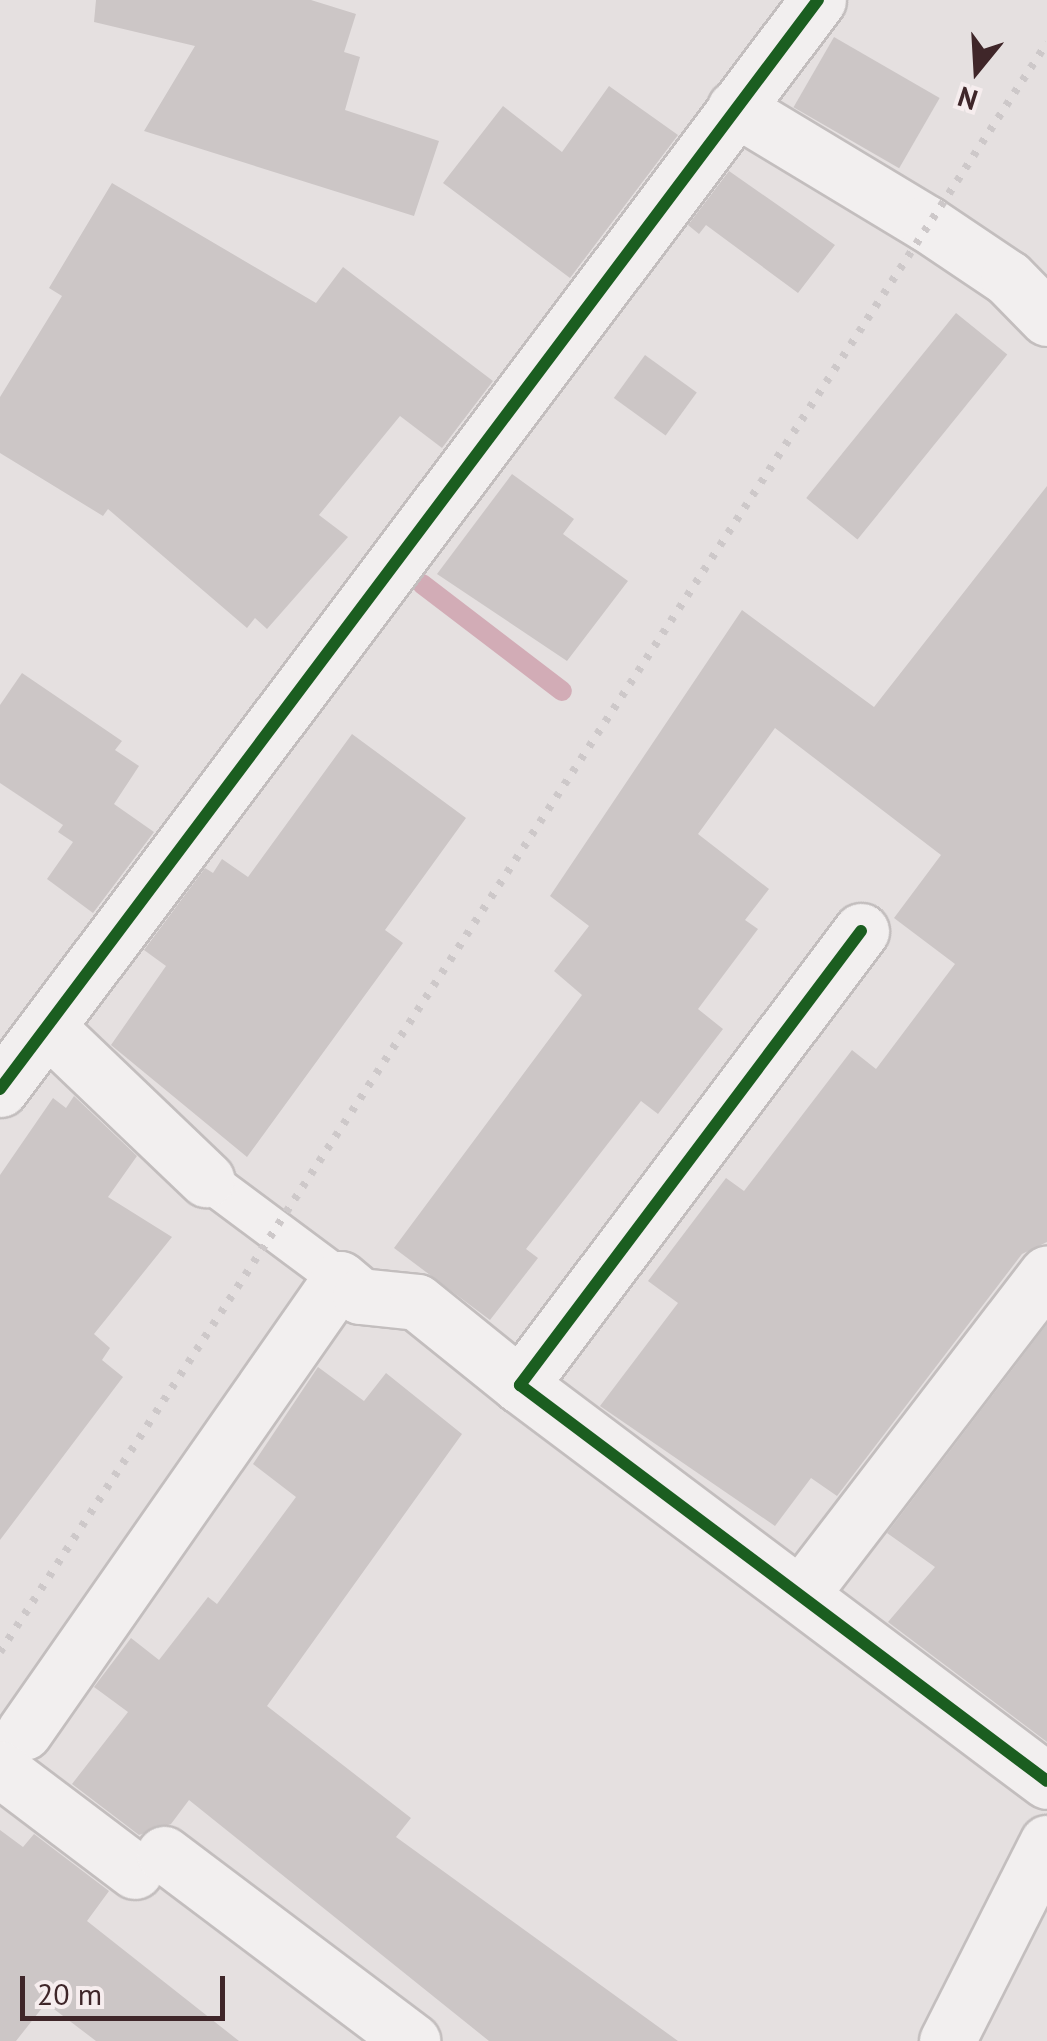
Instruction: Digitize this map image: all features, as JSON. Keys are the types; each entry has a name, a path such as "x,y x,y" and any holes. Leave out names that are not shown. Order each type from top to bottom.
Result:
{"street":[{"path":"0,1089 818,0"},
{"path":"735,108 926,223 1008,278 1047,318"},
{"path":"520,1385 861,931"},
{"path":"48,1028 206,1179"},
{"path":"801,1594 1047,1273"},
{"path":"412,2041 149,1862 12,1751 340,1278 360,1296 417,1302 520,1385 1047,1781"},
{"path":"946,2041 1047,1843"}],"lane":[{"path":"206,1179 340,1278"}],"building":[{"path":"96,0 311,0 356,14 344,52 360,57 345,110 439,141 414,216 144,131 195,46 94,22"},
{"path":"834,37 940,98 899,168 794,107"},
{"path":"609,86 678,135 570,278 443,183 503,106 562,152"},
{"path":"729,171 835,245 798,293 706,225 699,234 688,225"},
{"path":"112,183 316,303 343,267 493,381 442,448 400,416 319,515 348,537 267,629 255,618 247,628 108,509 103,516 0,453 0,397 62,296 49,288"},
{"path":"956,313 1007,355 858,539 806,498"},
{"path":"645,355 697,393 666,435 614,398"},
{"path":"512,474 574,519 563,534 628,581 567,661 437,574"},
{"path":"1047,486 1047,1242 1022,1254 837,1496 811,1478 775,1526 600,1406 678,1303 648,1281 726,1178 744,1191 852,1050 876,1069 955,964 894,918 941,855 775,728 698,834 769,889 745,920 758,929 698,1009 723,1029 658,1114 641,1101 526,1249 538,1258 490,1320 394,1248 582,995 554,971 589,926 550,896 742,610 874,707"},
{"path":"22,673 122,741 115,750 139,766 114,804 154,832 93,913 47,879 73,842 58,832 63,825 0,783 0,705"},
{"path":"352,734 466,818 385,930 403,943 247,1157 111,1045 166,966 144,950 205,868 213,873 222,859 248,877"},
{"path":"74,1096 137,1156 108,1197 172,1237 94,1334 110,1348 102,1360 123,1377 0,1540 0,1175 53,1098 66,1108"},
{"path":"1047,1324 1047,1742 888,1622 935,1567 887,1533"},
{"path":"318,1367 364,1401 386,1373 462,1434 267,1706 411,1818 396,1837 678,2041 489,2041 189,1800 171,1824 139,1835 72,1784 128,1712 94,1687 131,1638 159,1660 208,1597 217,1604 296,1497 253,1464"},
{"path":"0,1830 23,1847 34,1834 109,1891 87,1921 239,2041 96,2041 46,2003 16,2041 0,2041"}],"waterway":[{"path":"422,584 562,691"}],"railway":[{"path":"0,1652 1047,43"}],"cycle path":[{"path":"0,1089 818,0"},
{"path":"861,931 520,1385 1047,1781"}]}
